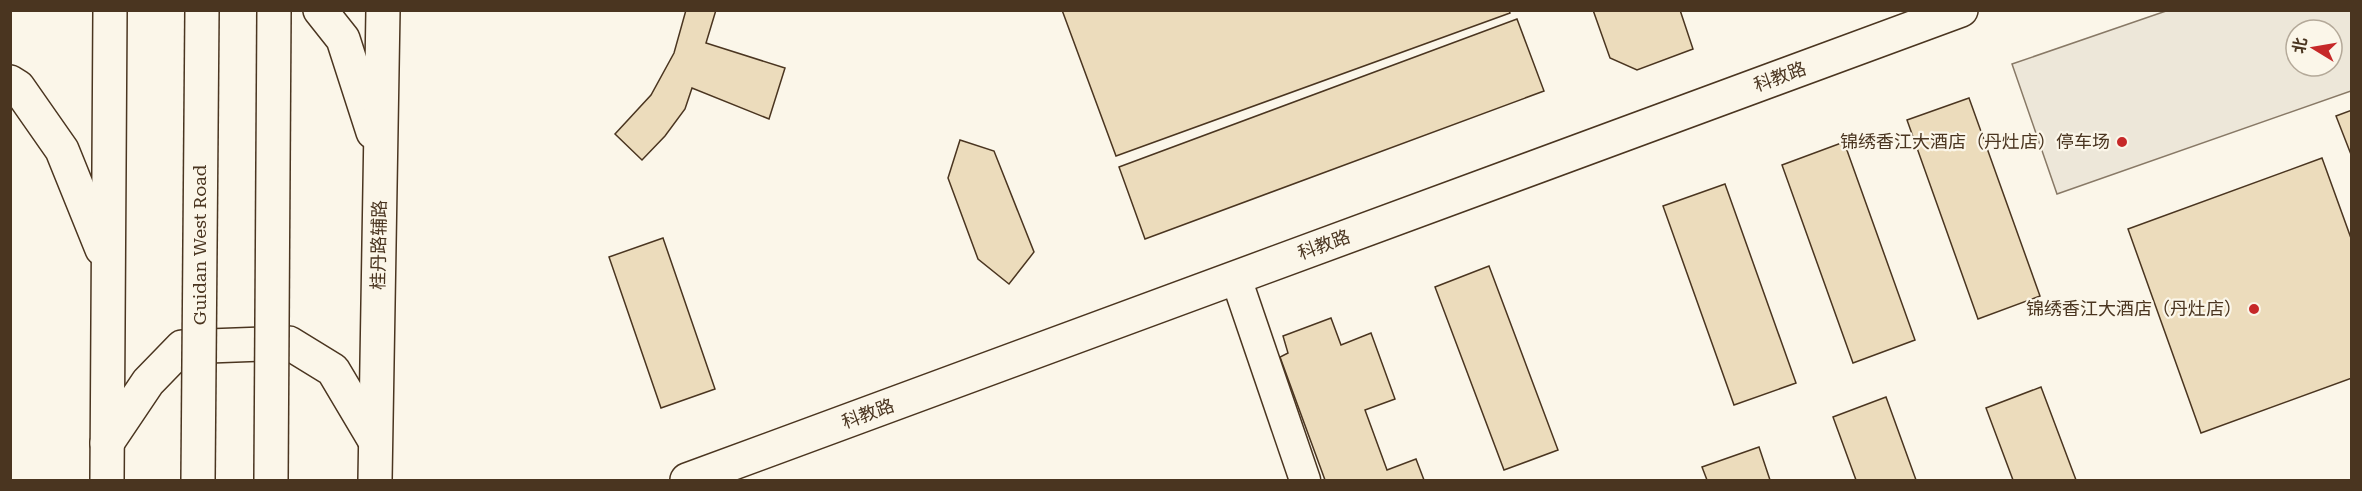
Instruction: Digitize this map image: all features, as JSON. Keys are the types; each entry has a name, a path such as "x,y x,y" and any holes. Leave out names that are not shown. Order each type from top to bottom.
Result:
{"main road":[{"path":"107,480 111,10"},
{"name":"Guidan West Road","path":"198,480 202,10"},
{"path":"271,480 274,10"},
{"path":"320,10 343,39 381,157"},
{"name":"科教路","path":"687,480 1961,10"},
{"name":"桂丹路辅路","path":"375,480 381,157 388,19"},
{"path":"10,82 18,87 62,150 109,265"},
{"path":"107,443 148,382 182,347 289,342 333,370 374,439"}],"street":[{"path":"1236,278 1305,480"}],"shaded area":[{"name":"锦绣香江大酒店（丹灶店）停车场","path":"2166,11 2351,11 2351,91 2057,194 2012,64"}],"building":[{"path":"686,10 716,10 706,43 785,68 769,119 692,88 685,109 665,136 642,160 615,134 651,95 674,53"},
{"path":"1062,10 1509,10 1510,13 1116,156"},
{"path":"1593,10 1680,10 1693,49 1637,70 1610,58"},
{"path":"1517,19 1544,91 1145,239 1119,167"},
{"path":"1969,98 2040,296 1978,319 1907,120"},
{"path":"2352,110 2352,157 2336,116"},
{"path":"960,140 994,151 1034,252 1009,284 978,259 948,178"},
{"path":"1844,142 1915,340 1853,363 1782,165"},
{"name":"锦绣香江大酒店（丹灶店）","path":"2322,158 2352,241 2352,378 2201,433 2128,229"},
{"path":"1725,184 1796,383 1734,405 1663,206"},
{"path":"663,238 715,389 661,408 609,257"},
{"path":"1489,266 1558,450 1504,470 1435,287"},
{"path":"1331,318 1341,345 1371,333 1395,399 1365,410 1387,470 1416,459 1424,480 1325,480 1280,357 1288,353 1283,336"},
{"path":"2041,387 2076,480 2013,480 1986,408"},
{"path":"1886,397 1916,480 1856,480 1833,417"},
{"path":"1759,447 1770,480 1707,480 1702,467"}],"place":[{"name":"锦绣香江大酒店（丹灶店）停车场","path":"2122,142"},
{"name":"锦绣香江大酒店（丹灶店）","path":"2254,309"}]}
